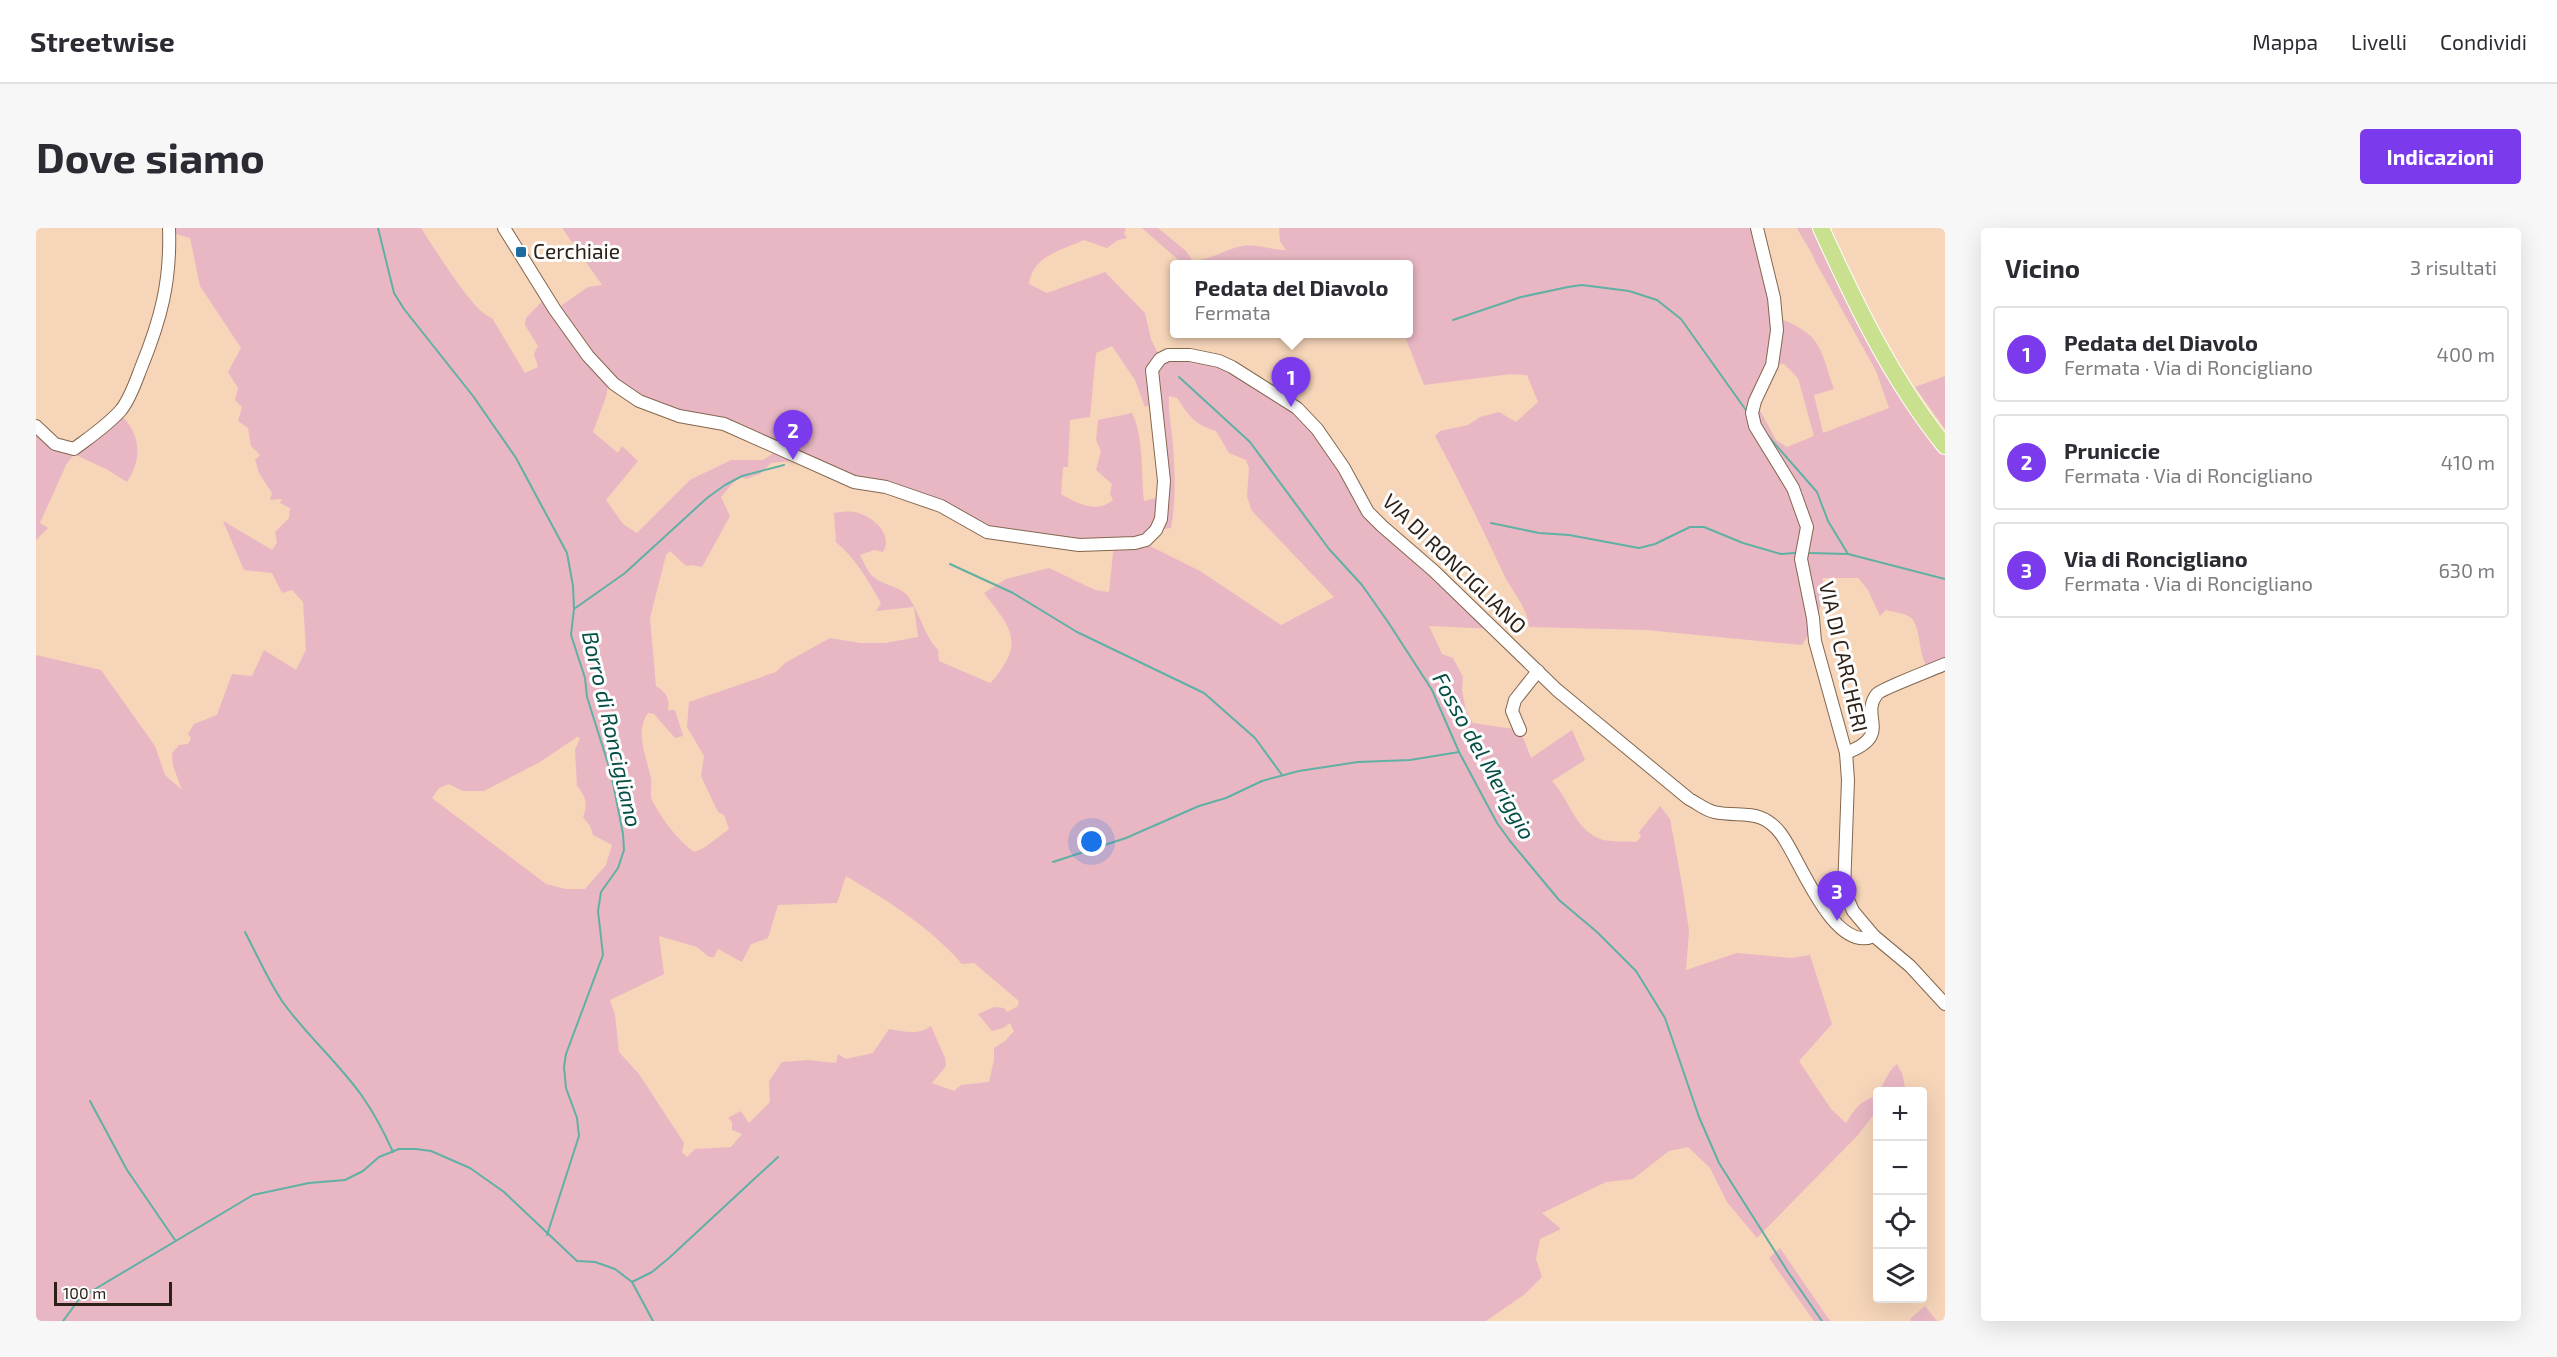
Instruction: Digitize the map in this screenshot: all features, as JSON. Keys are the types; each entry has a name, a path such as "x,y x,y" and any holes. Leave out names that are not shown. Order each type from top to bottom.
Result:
{"highway":[{"path":"1821,228 1858,308 1889,364 1945,446"},
{"path":"1833,228 1886,340 1945,429"}],"street":[{"path":"36,426 55,444 74,448 97,432 122,409 149,349 161,313 170,263 169,228"},
{"name":"VIA DI RONCIGLIANO","path":"504,228 542,290 588,356 614,384 639,401 679,416 724,424 854,482 886,487 941,506 987,532 1079,545 1134,543 1146,540 1156,530 1161,519 1164,481 1152,370 1160,359 1168,355 1190,355 1226,364 1297,408 1308,418 1344,468 1368,512 1605,731 1689,799 1711,811 1753,814 1774,826 1818,898 1842,930 1858,938 1874,936"},
{"name":"VIA DI CARCHERI","path":"1757,228 1774,298 1777,330 1772,365 1755,401 1752,413 1755,426 1793,488 1807,527 1801,560 1813,618 1815,641 1846,753 1848,780 1844,890 1853,911 1874,936 1910,966 1945,1004"},
{"path":"1846,753 1859,748 1870,739 1874,724 1873,702 1879,691 1945,664"},
{"path":"1520,730 1512,711 1515,700 1538,671"}],"shaded area":[{"path":"169,228 421,228 465,293 484,314 492,318 525,373 538,367 534,354 538,346 525,325 526,318 546,297 555,310 588,287 602,285 562,228 1126,228 1124,234 1127,238 1118,240 1107,248 1084,240 1049,255 1031,274 1029,284 1047,293 1105,272 1145,313 1151,339 1160,358 1219,361 1297,408 1368,512 1495,629 1429,626 1442,654 1453,658 1463,677 1462,690 1466,711 1473,723 1520,730 1531,758 1572,730 1585,760 1552,781 1579,822 1594,836 1603,840 1636,842 1641,837 1639,832 1660,806 1670,819 1682,884 1689,931 1686,970 1737,953 1791,958 1810,955 1832,1024 1799,1061 1831,1109 1846,1123 1859,1105 1873,1097 1873,1115 1858,1135 1757,1238 1727,1202 1710,1168 1688,1147 1669,1151 1633,1179 1606,1182 1542,1213 1561,1229 1540,1239 1536,1259 1542,1277 1525,1294 1486,1321 36,1321 36,655 101,670 155,746 165,775 182,790 173,766 172,753 179,745 188,744 191,738 188,734 194,724 217,715 232,674 252,676 264,650 296,670 306,650 303,602 292,590 282,593 272,573 244,570 223,521 272,550 277,543 275,532 289,518 290,508 280,503 282,499 270,500 272,493 259,473 255,460 260,455 251,446 248,428 238,421 242,407 235,400 238,388 228,372 241,348 200,286 190,238 169,232","holes":["1112,346 1135,380 1145,407 1154,403 1163,496 1144,501 1139,434 1132,413 1098,420 1096,440 1101,451 1096,470 1112,484 1110,494 1113,500 1094,507 1081,504 1061,494 1063,467 1068,467 1070,420 1090,417 1096,353","609,379 679,416 724,424 778,450 763,460 731,460 690,480 637,533 623,524 606,500 638,461 622,446 618,453 593,432 606,397","1169,396 1177,398 1193,419 1202,426 1216,431 1229,453 1246,460 1249,468 1247,497 1252,511 1334,597 1281,625 1200,571 1142,542 1156,530 1171,528 1175,477","799,460 941,506 987,532 1114,544 1109,592 1095,590 1049,568 1006,579 984,593 1002,616 1010,632 1011,641 1011,650 1007,660 990,683 939,661 938,650 929,638 916,610 908,596 870,574 860,555 874,550 883,552 886,538 879,526 861,514 834,513 836,542 856,563 881,603 876,611 914,607 918,637 885,643 860,643 830,638 785,663 776,672 689,702 687,727 704,756 701,776 718,812 724,815 729,829 704,848 694,852 671,829 652,800 651,779 642,737 642,729 648,713 654,714 675,738 683,736 675,710 668,710 666,696 656,686 650,618 666,555 670,551 686,566 702,567 730,516 721,497 739,476 746,479 760,474 771,463","577,737 580,738 575,750 577,786 585,801 583,817 593,835 612,845 606,865 585,889 566,889 546,884 432,798 439,788 449,784 463,791 484,791 540,762","846,876 922,926 962,964 974,963 1019,1001 1018,1006 1007,1012 1004,1008 994,1007 978,1014 992,1031 1010,1023 1014,1031 994,1048 989,1082 961,1085 954,1091 932,1083 946,1066 945,1058 931,1026 916,1032 889,1029 873,1053 846,1059 838,1054 836,1063 808,1060 782,1062 769,1081 770,1102 749,1123 741,1111 728,1118 732,1122 732,1130 742,1134 731,1147 695,1149 687,1157 682,1152 684,1143 639,1074 619,1052 615,1015 610,1000 664,974 659,936 697,947 709,957 714,957 718,949 742,962 751,944 768,938 778,905 837,903"]},
{"path":"1142,228 1158,228 1186,251 1192,260 1178,260"},
{"path":"1279,228 1757,228 1776,317 1791,323 1811,336 1817,343 1834,389 1814,395 1823,433 1889,408 1876,371 1797,228 1821,228 1945,446 1945,664 1930,671 1923,658 1914,621 1905,614 1886,610 1880,616 1868,590 1858,578 1823,578 1818,613 1802,645 1646,630 1529,627 1522,606 1503,573 1435,436 1440,431 1468,425 1480,417 1499,412 1516,422 1538,402 1527,375 1511,374 1424,385 1406,338 1413,338 1413,260 1199,260 1243,246 1286,250 1280,241","holes":["1784,364 1798,378 1814,436 1787,447 1776,440 1755,401 1772,365"]},
{"path":"1945,376 1945,429 1915,387"},
{"path":"118,412 131,428 137,446 136,463 127,482 74,454 66,465 40,523 48,528 36,540 36,426 66,448"},
{"path":"1897,1064 1905,1087 1881,1087 1889,1073"},
{"path":"1780,1248 1831,1321 1814,1321 1769,1258"},
{"path":"1925,1306 1937,1321 1911,1321 1910,1319"}],"waterway":[{"name":"Borro di Roncigliano","path":"378,228 394,293 404,309 473,396 516,458 567,553 573,586 574,609 571,635 585,678 587,697 611,773 623,834 624,850 618,868 601,892 598,911 603,955 566,1054 564,1067 566,1088 577,1118 579,1136 547,1235"},
{"path":"1453,320 1521,297 1568,287 1582,285 1629,291 1657,300 1681,319 1748,413"},
{"name":"Fosso del Meriggio","path":"1179,377 1250,442 1329,549 1362,585 1432,690 1459,752 1497,823 1510,841 1559,900 1597,932 1636,971 1665,1018 1699,1117 1719,1163 1822,1321"},
{"path":"1768,436 1817,492 1828,521 1848,554"},
{"path":"574,609 625,573 707,498 725,485 742,476 784,465"},
{"path":"1491,523 1539,533 1569,535 1639,548 1655,544 1690,527 1704,527 1743,543 1781,554 1795,553"},
{"path":"1809,553 1848,554 1945,579"},
{"path":"950,564 1013,593 1077,632 1204,693 1255,738 1282,775"},
{"path":"1053,862 1126,838 1262,781 1299,771 1358,762 1410,760 1459,752"},
{"path":"245,932 282,1001 362,1096 393,1152"},
{"path":"90,1101 127,1170 175,1240"},
{"path":"63,1321 80,1298 253,1195 309,1183 345,1180 363,1171 379,1157 399,1149 431,1151 470,1168 504,1192 577,1261 595,1262 615,1269 632,1282 653,1321"},
{"path":"632,1282 652,1272 669,1258 778,1157"}],"place":[{"name":"Cerchiaie","path":"521,252"},
{"name":"Pedata del Diavolo","path":"1291,407"},
{"name":"Pruniccie","path":"793,460"},
{"name":"Via di Roncigliano","path":"1837,921"}]}
